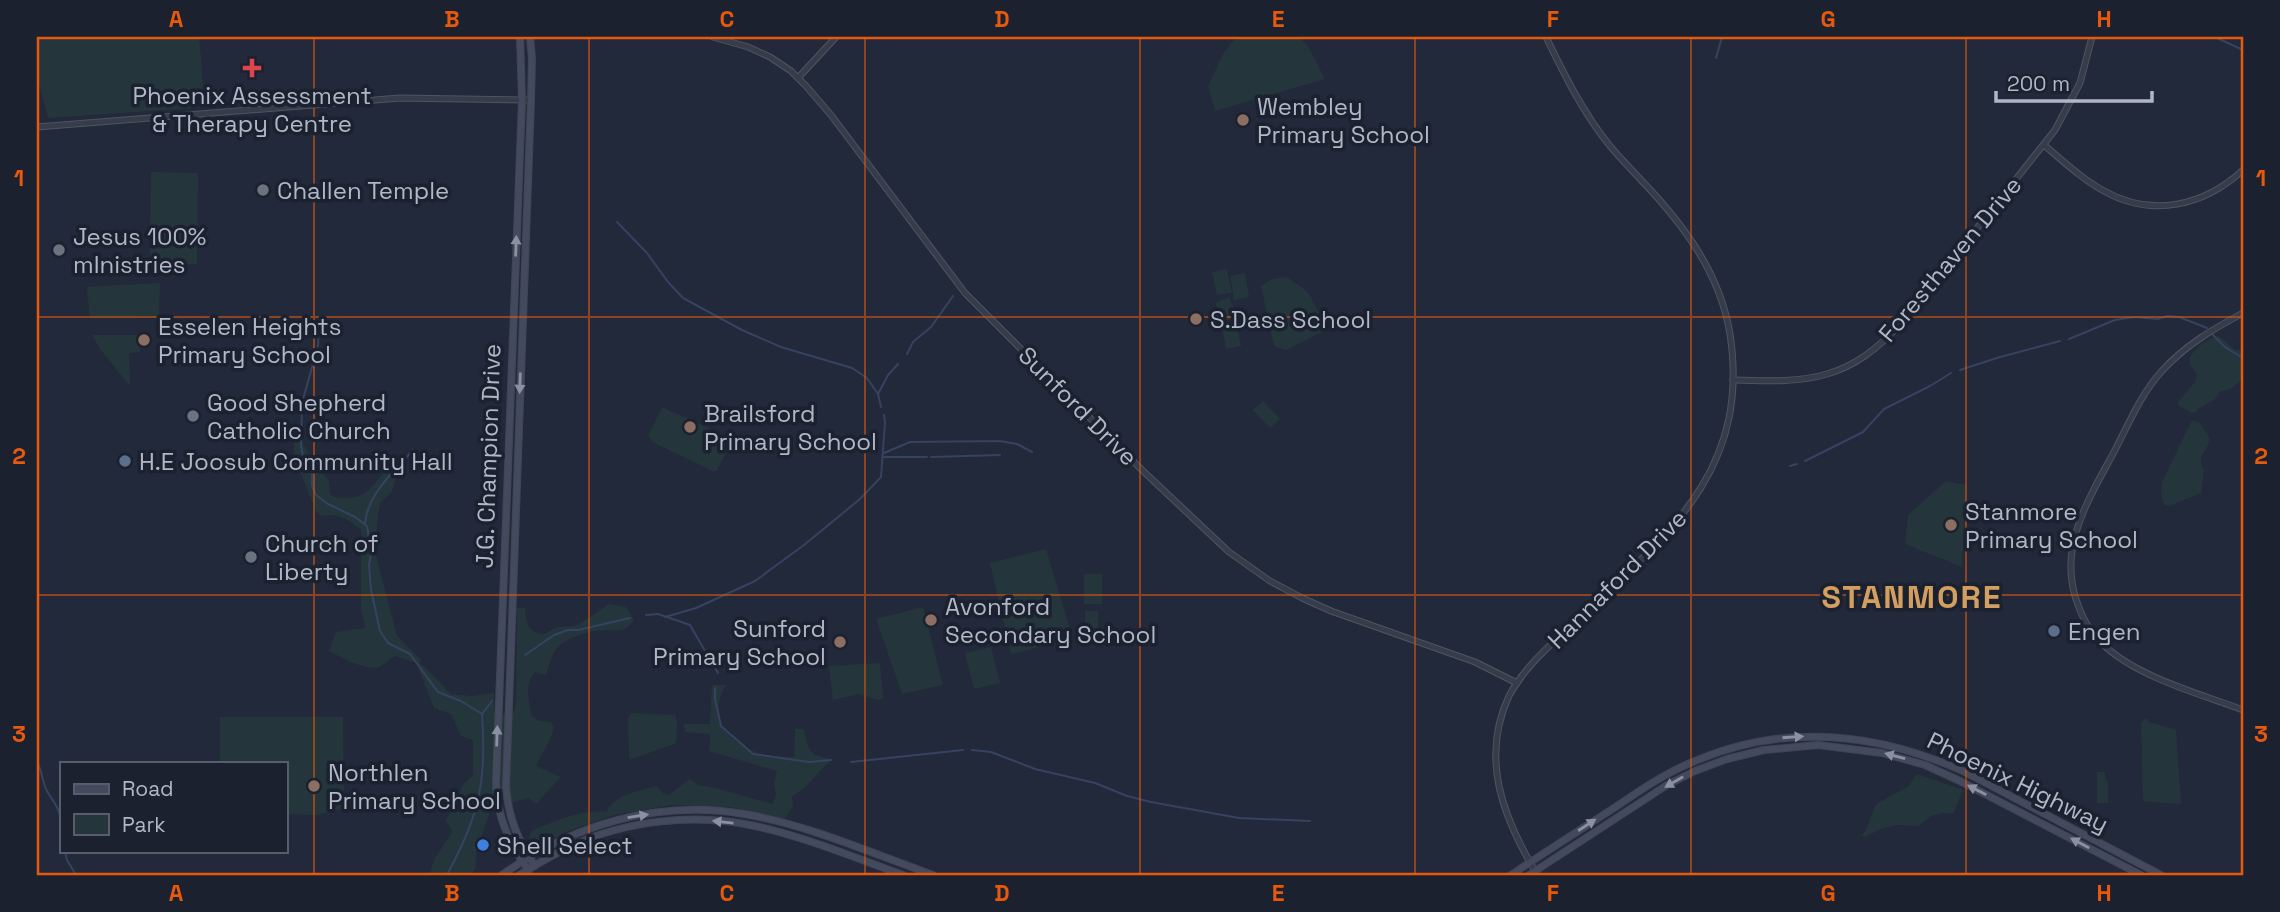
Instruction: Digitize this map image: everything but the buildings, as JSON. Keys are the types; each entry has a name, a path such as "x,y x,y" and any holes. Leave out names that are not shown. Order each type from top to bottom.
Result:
{"main road":[{"name":"J.G. Champion Drive","path":"520,37 522,100 496,782 502,822 522,861 532,868"},
{"name":"J.G. Champion Drive","path":"530,37 531,100 506,786 511,819 532,868"},
{"name":"Phoenix Highway","path":"1511,875 1655,781 1688,763 1722,751 1766,741 1825,736 1885,744 1937,760 2161,875"},
{"name":"Phoenix Highway","path":"1532,873 1688,774 1748,754 1781,748 1818,746 1882,753 1925,765 2141,875"},
{"path":"502,875 548,846 584,830 628,817 708,810 744,814 783,823 933,875"},
{"path":"519,875 572,846 614,831 654,823 698,820 755,826 904,875"},
{"path":"520,841 534,850 548,846"}],"street":[{"name":"Sunford Drive","path":"713,37 762,53 798,78 831,115 965,293 1142,470 1229,552 1270,581 1301,598 1475,662 1517,683"},
{"path":"798,78 836,37"},
{"name":"Hannaford Drive","path":"1532,873 1530,863 1507,818 1496,775 1497,744 1510,695 1545,650 1665,536 1695,500 1717,456 1728,420 1733,380 1727,319 1701,254 1671,213 1608,144 1585,111 1545,37"},
{"name":"Foresthaven Drive","path":"1733,380 1783,382 1813,379 1840,370 1869,354 1886,339 2057,128 2085,68 2092,37"},
{"path":"37,127 408,97 531,100"},
{"path":"2044,145 2108,193 2150,205 2174,205 2203,198 2222,188 2243,170"},
{"path":"2243,313 2191,344 2150,386 2081,515 2070,561 2073,590 2081,613 2095,636 2111,652 2141,671 2243,710"}],"green space":[{"path":"37,37 199,37 205,107 48,118 37,77"},
{"path":"1236,37 1300,37 1309,48 1325,79 1215,111 1208,86 1223,54"},
{"path":"151,172 198,173 197,264 150,264"},
{"path":"1227,269 1232,293 1217,295 1212,272"},
{"path":"1245,273 1249,297 1234,300 1230,276"},
{"path":"1287,277 1307,291 1328,329 1286,350 1274,346 1261,286 1272,279"},
{"path":"160,283 159,317 90,318 87,287"},
{"path":"1229,297 1237,316 1223,322 1215,303"},
{"path":"1236,322 1241,346 1226,349 1222,325"},
{"path":"92,335 140,335 140,352 129,353 130,386 100,349"},
{"path":"2219,336 2235,350 2243,350 2243,379 2230,389 2221,391 2214,400 2192,413 2178,405 2197,375 2190,364 2190,357 2203,344"},
{"path":"1263,401 1280,419 1270,428 1253,410"},
{"path":"662,407 732,439 717,471 654,443 648,436"},
{"path":"2192,420 2200,423 2210,439 2201,458 2204,470 2201,493 2169,506 2165,505 2161,495 2162,482"},
{"path":"299,439 312,461 329,481 330,494 337,498 357,497 365,493 388,467 403,459 391,493 380,503 374,548 397,636 451,694 472,696 494,693 494,712 500,715 513,713 516,704 517,608 525,608 530,628 538,634 577,625 608,604 626,607 634,620 624,629 593,631 566,641 555,651 546,675 535,672 528,688 531,715 539,721 551,722 554,727 536,766 561,777 536,804 528,798 512,803 509,789 491,795 489,813 477,850 476,868 470,875 429,875 435,858 451,834 452,830 446,821 463,785 473,775 473,740 461,736 451,714 434,708 416,663 396,656 375,668 355,663 329,651 336,632 365,628 361,609 361,530 342,518 321,516 316,511 301,474 293,463 294,442"},
{"path":"1946,481 1966,485 1962,567 1905,544 1908,515"},
{"path":"1046,549 1073,639 1011,654 990,563"},
{"path":"1084,574 1102,574 1102,604 1084,604"},
{"path":"923,607 943,685 902,694 876,619"},
{"path":"1085,611 1098,611 1098,637 1085,637"},
{"path":"991,647 1000,683 974,689 965,653"},
{"path":"880,663 883,698 878,700 858,694 833,700 829,666"},
{"path":"712,685 726,685 719,701 719,718 725,730 736,741 761,754 794,757 795,729 804,729 812,752 830,762 802,790 792,796 793,806 785,819 730,807 672,805 614,815 571,830 544,844 531,842 531,831 549,823 577,814 606,812 622,797 656,786 669,795 689,779 699,785 773,804 777,771 709,751 710,734 685,732 684,724 710,724"},
{"path":"632,713 675,715 676,743 629,758 628,718"},
{"name":"Northlen Primary School","path":"220,717 343,717 344,808 317,815 287,814 287,762 220,762"},
{"path":"2147,718 2149,722 2176,730 2181,804 2143,801 2141,722"},
{"path":"2097,772 2105,772 2108,781 2108,803 2097,803"},
{"path":"1917,774 1963,790 1953,814 1933,815 1918,826 1898,825 1864,837 1862,835 1876,804 1909,786"}],"waterway":[{"path":"1716,58 1722,37"},
{"path":"2215,37 2243,50"},
{"path":"617,222 647,253 683,298 742,330 781,347 852,368 867,378 878,394"},
{"path":"907,354 913,342 931,327 953,296"},
{"path":"2069,339 2115,320 2134,317 2179,317 2207,328"},
{"path":"319,319 318,346 302,403 301,447 312,469 312,486 316,495 328,504 367,526 371,553 371,590 380,631 388,643 410,654 438,692 461,701 482,714 483,759 479,793 468,831 447,875"},
{"path":"2213,335 2225,347 2243,358"},
{"path":"1960,370 2060,341"},
{"path":"881,407 878,394 888,375 898,364"},
{"path":"1805,461 1863,432 1884,409 1951,373"},
{"path":"665,617 696,608 755,581 860,499 881,477 884,415"},
{"path":"884,453 910,442 1000,441 1017,444 1032,452"},
{"path":"365,523 376,493 413,450"},
{"path":"931,457 1000,455"},
{"path":"883,457 927,457"},
{"path":"1790,466 1797,464"},
{"path":"646,615 658,614 690,625 718,673"},
{"path":"525,655 554,635 568,630 630,618"},
{"path":"715,688 721,726 753,754 809,762 831,760"},
{"path":"482,714 492,701"},
{"path":"851,762 963,750"},
{"path":"972,750 991,752 1035,769 1095,783 1151,802 1239,818 1310,821"},
{"path":"37,762 46,789 60,815"},
{"path":"65,852 76,875"}],"place":[{"name":"Phoenix Assessment & Therapy Centre","path":"252,68"},
{"name":"Wembley Primary School","path":"1243,120"},
{"name":"Challen Temple","path":"263,190"},
{"name":"Jesus 100% mInistries","path":"59,250"},
{"name":"S.Dass School","path":"1196,319"},
{"name":"Esselen Heights Primary School","path":"144,340"},
{"name":"Good Shepherd Catholic Church","path":"193,416"},
{"name":"Brailsford Primary School","path":"690,427"},
{"name":"H.E Joosub Community Hall","path":"125,461"},
{"name":"Stanmore Primary School","path":"1951,525"},
{"name":"Church of Liberty","path":"251,557"},
{"name":"Avonford Secondary School","path":"931,620"},
{"name":"Engen","path":"2054,631"},
{"name":"Sunford Primary School","path":"840,642"},
{"name":"Northlen Primary School","path":"314,786"},
{"name":"Shell Select","path":"483,845"}],"district":[{"name":"STANMORE","path":"1912,597"}]}
